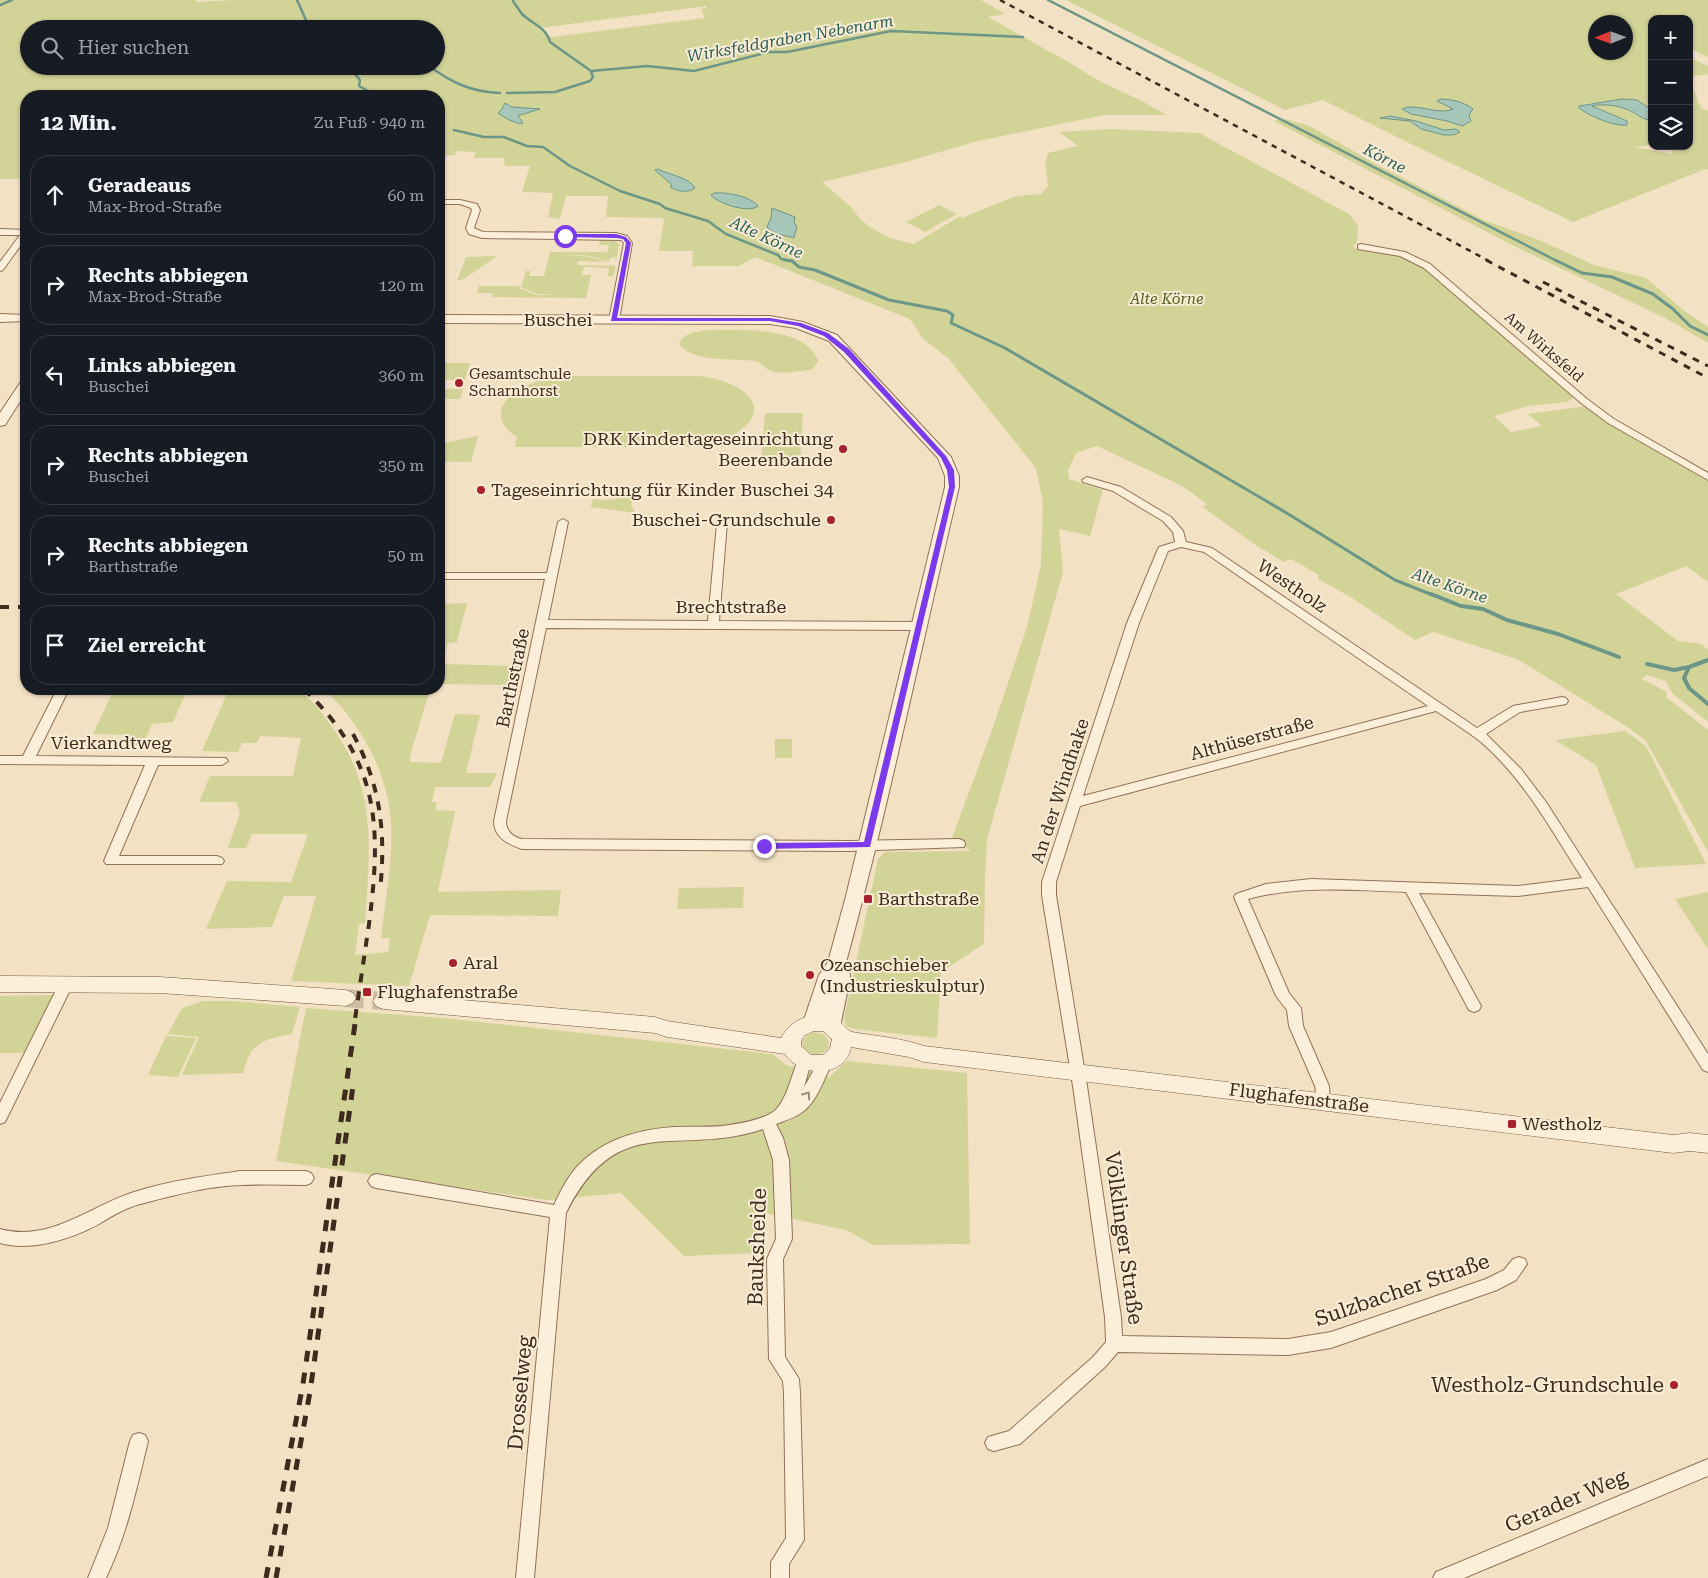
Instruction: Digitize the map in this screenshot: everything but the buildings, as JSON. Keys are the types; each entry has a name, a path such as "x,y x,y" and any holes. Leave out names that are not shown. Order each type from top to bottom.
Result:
{"main road":[{"path":"0,984 160,985 346,998"},
{"name":"Flughafenstraße","path":"383,1001 549,1014 655,1025 668,1029 799,1033 826,1024 835,1045"},
{"path":"799,1033 794,1055 804,1062"},
{"name":"Flughafenstraße","path":"835,1045 907,1056 924,1054 1078,1071 1673,1144 1690,1142 1708,1144"},
{"name":"Flughafenstraße","path":"804,1062 818,1064 835,1045"},
{"name":"Flughafenstraße","path":"1673,1144 1681,1149 1708,1155"}],"street":[{"path":"445,202 460,202 474,206 476,210 470,228 472,232 482,235 616,236 624,238 628,243 614,320"},
{"path":"0,232 20,232"},
{"path":"0,268 20,240"},
{"path":"15,247 20,247"},
{"name":"Am Wirksfeld","path":"1361,247 1402,254 1427,266 1598,411 1708,477"},
{"path":"0,318 20,318"},
{"name":"Buschei","path":"445,319 770,320 799,325 822,333 846,350 944,457 952,476 952,487 868,845 836,964 828,975 799,1033"},
{"path":"0,422 20,391"},
{"path":"1087,480 1118,489 1167,519 1178,531 1181,544"},
{"name":"Barthstraße","path":"564,522 500,821 500,827 504,834 512,841 535,845 868,845"},
{"path":"713,625 722,523"},
{"name":"Westholz","path":"1181,544 1208,550 1478,734 1517,772 1532,791 1592,882 1708,1066"},
{"name":"An der Windhake","path":"1078,1071 1049,895 1049,882 1133,623 1163,549 1181,544"},
{"path":"445,576 551,576"},
{"name":"Brechtstraße","path":"542,624 919,626"},
{"path":"27,761 60,695"},
{"path":"1478,734 1518,709 1562,701"},
{"name":"Althüserstraße","path":"1074,803 1438,707"},
{"name":"Vierkandtweg","path":"0,760 222,761"},
{"path":"153,761 111,861 217,861"},
{"path":"868,845 960,844"},
{"path":"1323,1101 1322,1086 1296,1026 1294,1008 1283,996 1241,897 1266,889 1311,884 1518,891 1592,882"},
{"path":"1410,888 1474,1006"},
{"name":"Buschei","path":"835,1045 832,1015 841,976 836,964"},
{"path":"0,1118 66,984"},
{"name":"Drosselweg","path":"525,1578 558,1212 577,1177 596,1157 619,1143 640,1137 673,1133 713,1133 742,1130 786,1114 798,1107 809,1094 835,1045"},
{"path":"773,1119 797,1087 804,1062"},
{"name":"Völklinger Straße","path":"994,1444 1014,1438 1098,1362 1114,1344 1113,1317 1078,1071"},
{"name":"Bauksheide","path":"773,1119 775,1138 781,1160 784,1239 775,1259 777,1359 790,1379 792,1393 795,1540 780,1562 780,1578"},
{"path":"0,1236 14,1240 46,1237 91,1220 113,1207 136,1198 210,1182 240,1178 306,1178"},
{"path":"376,1181 558,1212"},
{"name":"Sulzbacher Straße","path":"1114,1344 1288,1346 1331,1340 1491,1285 1510,1275 1519,1264"},
{"path":"97,1578 110,1551 139,1441"},
{"name":"Gerader Weg","path":"1442,1578 1708,1467"}],"green space":[{"name":"Alte Körne","path":"0,0 196,0 196,2 233,0 981,0 1005,14 988,17 1099,81 1167,115 1104,115 978,141 902,163 822,182 851,207 861,220 870,227 889,238 914,244 960,216 962,218 1016,196 1041,194 1048,186 1045,163 1048,153 1078,146 1059,132 1112,129 1199,133 1349,214 1358,225 1357,244 1354,244 1354,248 1397,255 1422,265 1574,397 1567,402 1528,406 1494,416 1511,432 1542,426 1528,414 1586,406 1708,479 1708,582 1686,566 1616,594 1678,641 1701,644 1708,650 1708,722 1672,693 1666,681 1646,675 1642,679 1667,692 1666,697 1708,730 1708,852 1646,741 1629,728 1517,659 1433,632 1415,640 1349,596 1318,579 1319,575 1291,559 1284,562 1254,544 1203,507 1207,504 1182,486 1097,446 1076,453 1068,470 1069,479 1103,490 1090,536 1059,529 1063,572 987,839 984,944 941,972 937,1038 854,1029 846,1026 844,1018 878,859 885,852 971,851 952,838 992,730 1027,627 1041,565 1043,502 1036,468 948,358 923,339 910,319 755,257 739,266 692,266 693,251 659,251 664,218 606,217 608,196 566,196 560,219 548,217 553,193 522,192 530,166 504,166 505,158 474,158 475,152 456,151 455,155 445,156 445,90 20,90 20,179 0,179","holes":["706,6 707,8 701,9 705,18 551,37 540,28"]},
{"path":"1066,0 1708,0 1708,57 1693,50 1693,15 1648,15 1648,108 1631,99 1586,104 1579,108 1595,118 1611,123 1621,119 1592,106 1618,106 1648,120 1648,145 1634,147 1672,154 1673,150 1693,150 1693,88 1701,108 1708,111 1708,169 1657,175 1703,170 1573,222 1323,100 1285,110"},
{"path":"1693,59 1708,66 1708,74 1693,76"},
{"path":"1285,119 1310,126 1374,163 1486,221 1539,240 1594,265 1646,278 1683,310 1708,327 1708,343 1665,318 1512,245 1274,121"},
{"path":"939,205 957,214 925,232 906,222"},
{"path":"600,240 615,241 619,244 616,261 615,257 610,258 609,261 584,255 563,256 584,256 609,262 578,261 577,265 616,266 613,276 608,276 609,268 584,267 582,275 591,275 586,298 492,297 493,293 477,293 479,286 520,286 519,288 536,295 563,295 537,294 521,287 526,271 530,271 529,276 544,276 550,252 607,252 609,245 599,245"},
{"path":"497,256 464,279 457,281 466,257"},
{"path":"706,330 752,330 786,335 800,341 811,349 818,361 813,369 781,373 769,370 755,361 702,357 692,354 679,343 687,335"},
{"path":"445,363 470,363 465,380 445,380"},
{"path":"569,376 697,376 713,378 740,389 749,397 754,406 753,416 744,427 728,438 727,447 515,447 517,437 507,428 502,419 501,411 505,402 511,395 531,384 548,378"},
{"path":"445,389 463,389 460,399 445,399"},
{"path":"765,413 803,413 800,462 761,462"},
{"path":"478,436 471,462 445,462 445,443"},
{"path":"634,498 631,505 635,513 591,507 593,499 606,500"},
{"path":"467,603 457,642 448,643 445,652 445,604"},
{"path":"445,664 521,666 516,685 445,684"},
{"path":"111,695 185,695 173,722 152,724 141,749 125,747 130,735 93,734"},
{"path":"226,695 304,695 315,705 345,747 356,771 363,794 367,818 369,843 365,923 359,924 355,955 388,952 390,938 381,938 390,866 391,823 389,804 378,768 361,733 350,717 330,695 428,695 410,756 410,762 441,763 455,714 480,715 466,773 497,773 490,787 435,787 432,802 437,802 435,810 455,811 438,892 561,890 558,916 430,915 409,986 291,981 316,896 284,896 272,927 206,929 227,881 291,882 308,834 252,834 246,848 228,848 240,813 236,802 199,802 210,776 293,776 301,738 260,736 257,743 242,743 238,752 202,751"},
{"path":"1625,731 1646,746 1706,864 1635,868 1596,765 1555,740"},
{"path":"775,739 792,739 792,758 775,758"},
{"path":"744,887 743,908 677,909 679,888"},
{"path":"1708,892 1708,949 1675,899"},
{"path":"53,995 26,1053 0,1053 0,996"},
{"path":"203,1001 233,1001 300,1007 292,1034 258,1045 250,1054 243,1073 182,1075 199,1037 168,1034 182,1008"},
{"path":"306,1008 443,1018 772,1054 786,1065 829,1077 847,1061 967,1073 970,1244 873,1245 846,1230 759,1212 759,1253 684,1256 621,1193 547,1200 276,1161"},
{"path":"810,1033 824,1035 829,1043 828,1049 815,1054 803,1048 802,1041"},
{"path":"166,1036 196,1038 178,1077 148,1075"}],"shaded area":[{"path":"1440,99 1466,104 1473,109 1469,115 1471,121 1462,126 1411,114 1402,109 1414,107 1447,111 1453,109 1437,101"},
{"path":"1622,99 1637,100 1648,107 1648,120 1623,108 1608,105 1592,106 1627,121 1627,125 1609,123 1583,111 1579,106"},
{"path":"505,103 512,107 540,109 518,116 523,123 520,124 498,113"},
{"path":"1390,116 1416,121 1444,130 1456,129 1460,132 1453,135 1444,135 1421,129 1410,121 1380,118"},
{"path":"658,169 688,181 695,188 686,191 673,189 670,187 672,185 655,170"},
{"path":"714,193 738,195 758,206 748,209 733,206 714,198 711,195"},
{"path":"772,208 795,217 794,223 797,226 794,238 774,233 767,227 771,218"}],"waterway":[{"path":"0,5 12,0"},
{"name":"Alte Körne","path":"297,0 306,20"},
{"name":"Körne","path":"1048,0 1556,260"},
{"path":"513,1 522,14 545,33 550,42 591,71"},
{"name":"Wirksfeldgraben Nebenarm","path":"591,71 647,66 694,71 769,52 787,52 891,31 1023,37"},
{"path":"507,93 555,92 590,81 593,77 591,71"},
{"name":"Alte Körne","path":"356,75 360,80 359,86 366,90"},
{"path":"443,75 480,91 500,93"},
{"name":"Alte Körne","path":"454,130 484,137 504,137 527,146 543,147 570,166 620,191 660,204 665,208 708,221 726,234 778,255 781,259 792,261"},
{"name":"Alte Körne","path":"785,260 792,261"},
{"name":"Körne","path":"1556,260 1582,273 1612,277 1653,294 1673,309 1690,326 1708,335"},
{"name":"Alte Körne","path":"792,261 799,267 815,270 889,300 947,311 953,315 951,323 1005,348 1285,512 1395,580 1435,596"},
{"name":"Alte Körne","path":"1431,594 1461,606 1483,609 1507,620 1558,634 1619,657"},
{"path":"1689,667 1708,660"},
{"name":"Alte Körne","path":"1647,664 1674,670 1689,667"},
{"path":"1689,667 1684,678 1689,688 1708,704"}],"tunnel":[{"path":"346,998 383,1001"}],"railway":[{"path":"1000,0 1489,261"},
{"path":"1486,260 1708,378"},
{"path":"1543,282 1708,366"},
{"path":"0,607 20,607"},
{"path":"310,695 329,716 348,742 361,769 369,796 374,825 373,888 354,1026"},
{"path":"353,734 370,772 379,810 382,849 380,891"},
{"path":"266,1578 303,1384 355,1024"},
{"path":"276,1578 310,1392 354,1079"}],"place":[{"name":"Gesamtschule Scharnhorst","path":"459,383"},
{"name":"DRK Kindertageseinrichtung Beerenbande","path":"843,449"},
{"name":"Tageseinrichtung für Kinder Buschei 34","path":"481,490"},
{"name":"Buschei-Grundschule","path":"831,520"},
{"name":"Barthstraße","path":"868,899"},
{"name":"Aral","path":"453,963"},
{"name":"Ozeanschieber (Industrieskulptur)","path":"810,975"},
{"name":"Flughafenstraße","path":"367,992"},
{"name":"Westholz","path":"1512,1124"},
{"name":"Westholz-Grundschule","path":"1674,1385"}],"route":[{"path":"565,236 616,236 624,238 628,243 614,320 770,320 799,325 826,334 846,350 944,457 952,476 952,487 868,845 764,846"}]}
